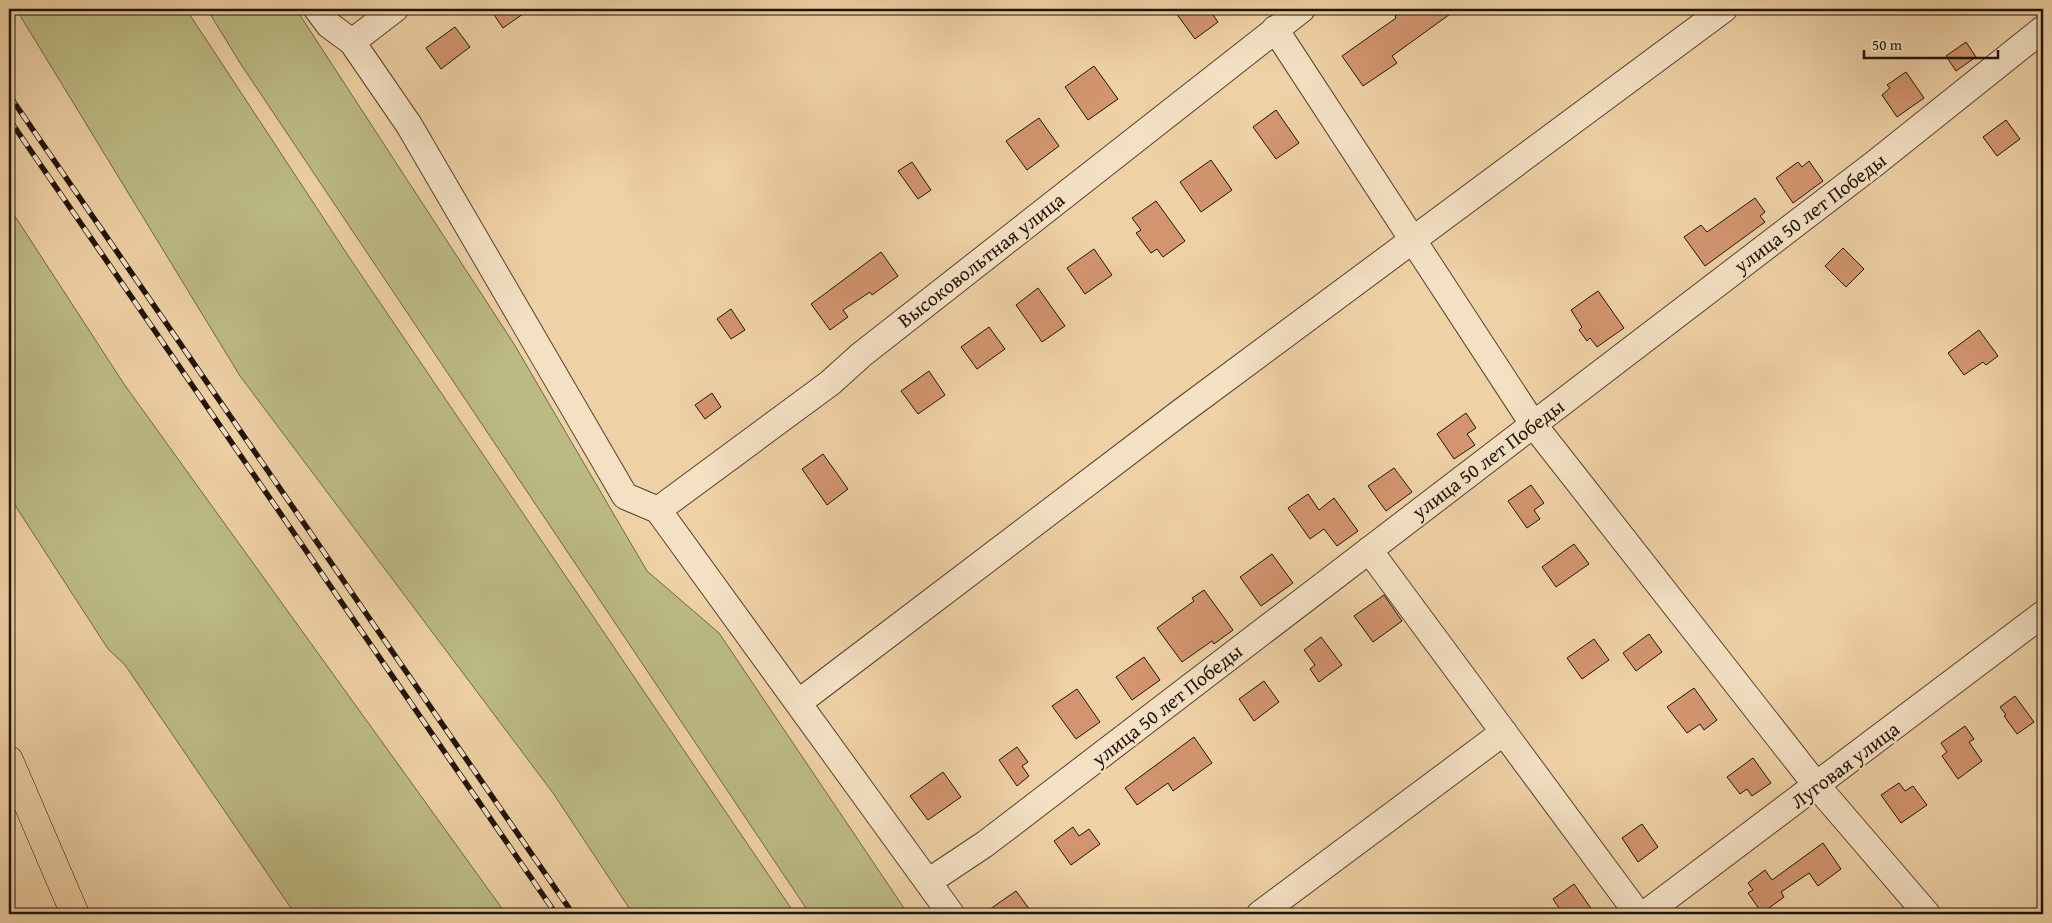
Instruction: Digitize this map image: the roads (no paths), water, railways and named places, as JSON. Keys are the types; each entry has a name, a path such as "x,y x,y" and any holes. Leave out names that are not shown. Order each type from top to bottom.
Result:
{"main road":[{"path":"9,760 75,914"}],"street":[{"path":"317,9 328,25 352,42 409,125 625,496 658,510 951,914"},
{"path":"352,42 396,9"},
{"name":"Высоковольтная улица","path":"658,510 830,383 861,355 1302,9"},
{"path":"798,703 1181,412 1724,9"},
{"path":"1275,29 1533,424 1817,786 1927,914"},
{"name":"улица 50 лет Победы","path":"928,882 985,844 1874,164 2043,29"},
{"path":"1369,550 1638,914"},
{"name":"Луговая улица","path":"1645,914 2043,614"},
{"path":"1260,914 1504,732"}],"railway":[{"path":"9,95 573,914"},
{"path":"9,119 556,914"}]}
